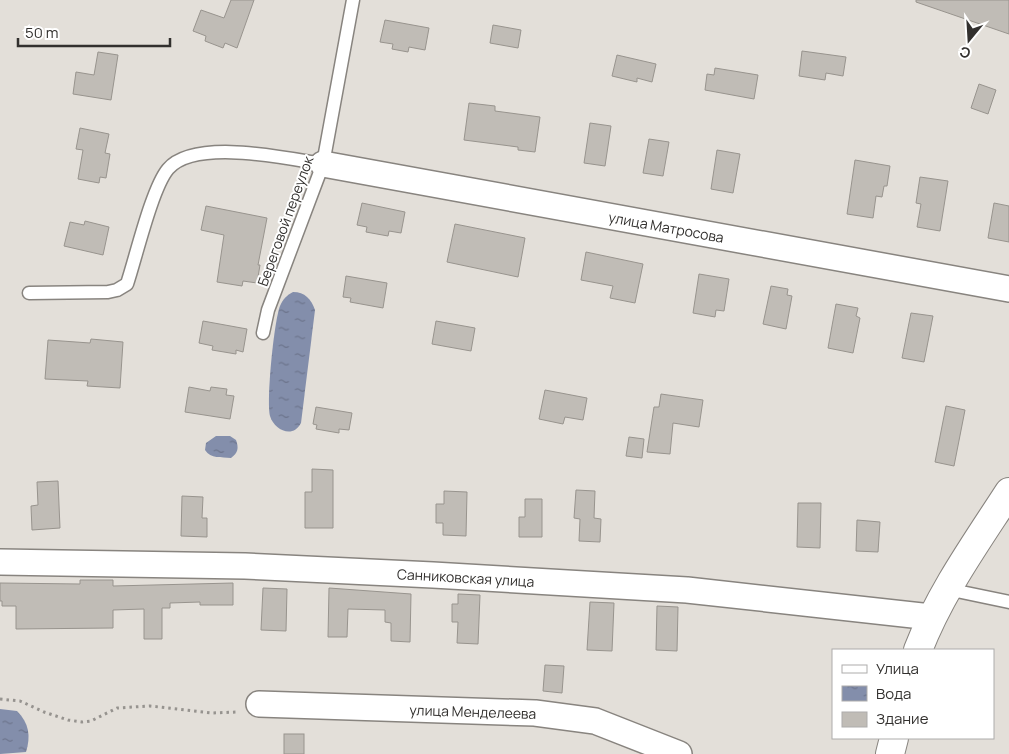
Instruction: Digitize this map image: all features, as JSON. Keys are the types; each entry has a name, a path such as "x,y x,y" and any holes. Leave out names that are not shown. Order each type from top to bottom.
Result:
{"street":[{"name":"улица Матросова","path":"323,164 1009,289"},
{"path":"918,649 931,617 947,589 1009,492"},
{"name":"Санниковская улица","path":"0,562 245,566 687,590 931,617"},
{"name":"улица Менделеева","path":"259,704 535,713 595,721 679,754"},
{"path":"890,754 894,739"}],"lane":[{"name":"Береговой переулок","path":"263,333 268,310 323,164 353,0"},
{"path":"28,293 108,292 117,290 127,284 159,186 167,170 177,161 192,154 211,151 323,164"},
{"path":"947,589 1009,602"}],"path":[{"path":"0,699 20,701 44,712 68,720 82,722 91,721 117,708 150,706 212,713 244,712 259,704"}],"water":[{"path":"293,292 301,293 307,297 315,310 301,423 298,428 289,432 279,429 272,421 269,395 273,343 278,314 282,301"},
{"path":"216,436 230,436 236,440 237,450 231,458 213,456 207,453 205,450 206,443"},
{"path":"0,709 17,711 24,720 29,735 26,752 0,754"}],"building":[{"path":"231,0 254,0 237,48 225,43 223,48 205,41 206,36 193,31 201,10 224,18"},
{"path":"916,0 1009,0 1009,34 916,2"},
{"path":"385,20 429,28 425,50 409,47 408,52 392,49 393,44 380,42"},
{"path":"493,25 521,30 518,48 490,43"},
{"path":"802,51 846,57 843,76 826,73 825,80 799,76"},
{"path":"98,52 118,55 111,100 73,94 76,72 94,75"},
{"path":"617,55 656,64 652,82 637,78 637,82 612,76"},
{"path":"715,68 758,75 754,99 705,90 707,74 714,75"},
{"path":"979,84 996,90 988,114 971,108"},
{"path":"469,103 495,106 495,111 540,117 535,152 518,150 518,147 464,140"},
{"path":"590,123 611,126 605,166 584,163"},
{"path":"80,128 109,134 105,153 110,154 106,178 100,177 99,183 78,179 83,150 76,149"},
{"path":"649,139 669,142 663,176 643,173"},
{"path":"717,150 740,154 733,193 711,189"},
{"path":"855,160 890,166 887,186 884,186 882,197 876,196 873,218 847,214"},
{"path":"920,177 948,181 940,231 917,227 921,204 916,203"},
{"path":"362,203 405,212 401,233 389,231 388,236 366,232 367,227 357,225"},
{"path":"994,203 1009,206 1009,242 988,238"},
{"path":"206,206 267,218 258,265 260,265 257,283 243,281 242,286 217,282 224,235 201,230"},
{"path":"85,221 109,227 103,255 64,246 70,222 84,225"},
{"path":"455,224 525,238 518,277 447,262"},
{"path":"586,252 643,264 635,303 610,298 613,286 581,280"},
{"path":"699,274 729,279 724,311 716,310 715,317 693,313"},
{"path":"346,276 387,283 383,308 350,302 351,298 343,297"},
{"path":"771,286 788,289 787,295 792,296 786,329 763,324"},
{"path":"836,304 858,308 856,316 860,318 853,353 828,348"},
{"path":"911,313 933,316 924,362 902,358"},
{"path":"203,321 247,329 243,352 236,350 236,354 212,350 213,346 199,343"},
{"path":"436,321 475,328 471,351 432,344"},
{"path":"91,339 123,342 120,388 87,386 88,381 45,379 48,340 90,343"},
{"path":"189,387 210,391 211,387 227,389 226,395 234,396 230,419 185,412"},
{"path":"545,390 587,398 583,420 565,417 563,424 539,419"},
{"path":"661,394 703,400 699,427 673,423 670,454 647,452 654,407 659,407"},
{"path":"946,406 965,410 954,466 935,462"},
{"path":"316,407 352,413 349,430 339,429 339,433 316,429 317,425 313,424"},
{"path":"629,437 644,439 642,458 626,456"},
{"path":"312,469 333,470 333,528 305,528 305,492 312,492"},
{"path":"58,481 60,528 32,530 31,506 38,505 37,482"},
{"path":"576,490 595,491 594,518 601,519 600,542 579,541 580,519 574,518"},
{"path":"444,491 467,492 466,536 443,535 443,523 436,523 436,504 444,504"},
{"path":"182,496 203,497 202,518 207,518 207,537 181,536"},
{"path":"525,499 542,499 542,537 519,537 519,517 525,517"},
{"path":"798,503 821,503 820,548 797,547"},
{"path":"857,520 880,522 878,552 856,551"},
{"path":"80,580 113,580 113,586 233,583 233,605 200,605 200,602 170,603 170,608 162,608 162,639 144,639 144,609 113,610 113,628 16,629 16,606 2,606 2,601 0,601 0,583 80,584"},
{"path":"263,588 287,589 286,631 261,630"},
{"path":"329,588 411,594 410,642 391,641 391,623 385,622 385,610 348,609 347,637 328,637"},
{"path":"458,594 480,595 478,644 457,643 458,622 452,622 452,604 458,604"},
{"path":"590,602 614,603 612,651 587,650"},
{"path":"657,606 678,607 677,651 656,650"},
{"path":"545,665 564,666 562,693 543,691"},
{"path":"284,734 304,734 304,754 284,754"}]}
